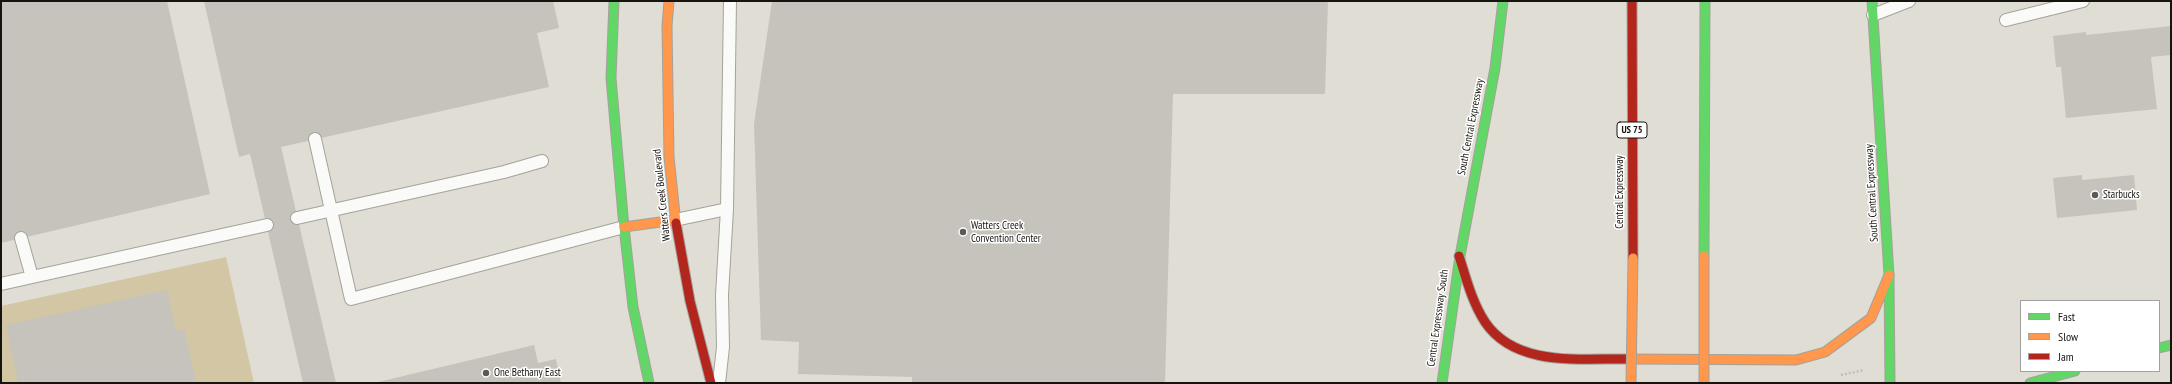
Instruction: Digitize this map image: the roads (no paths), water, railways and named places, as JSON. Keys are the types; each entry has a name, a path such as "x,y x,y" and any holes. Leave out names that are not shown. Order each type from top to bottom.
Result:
{"main road":[{"path":"614,1 611,78 624,228 633,307 649,383"},
{"name":"Watters Creek Boulevard","path":"669,1 667,26 669,157 675,220 690,301 711,383"},
{"name":"South Central Expressway","path":"1459,256 1489,103 1502,24 1503,1"},
{"name":"Central Expressway","path":"1631,383 1633,258 1632,1"},
{"path":"1704,383 1705,1"},
{"name":"South Central Expressway","path":"1872,1 1889,275 1890,383"},
{"path":"624,228 675,220"},
{"path":"1459,256 1477,311 1492,332 1517,349 1551,358 1796,360 1825,352 1871,318 1889,275"},
{"name":"Central Expressway South","path":"1442,383 1459,256"},
{"path":"2160,348 2171,345"},
{"path":"2030,383 2071,372"}],"lane":[{"path":"718,383 723,347 722,295 726,209 730,1"},
{"path":"1873,15 1909,1"},
{"path":"2006,20 2083,1"},
{"path":"315,139 350,299 624,228"},
{"path":"297,218 504,172 542,161"},
{"path":"675,220 726,209"},
{"path":"1,284 267,225"},
{"path":"21,238 32,277"}],"place":[{"name":"Starbucks","path":"2095,195"},
{"name":"Watters Creek Convention Center","path":"963,232"},
{"name":"One Bethany East","path":"486,373"}]}
